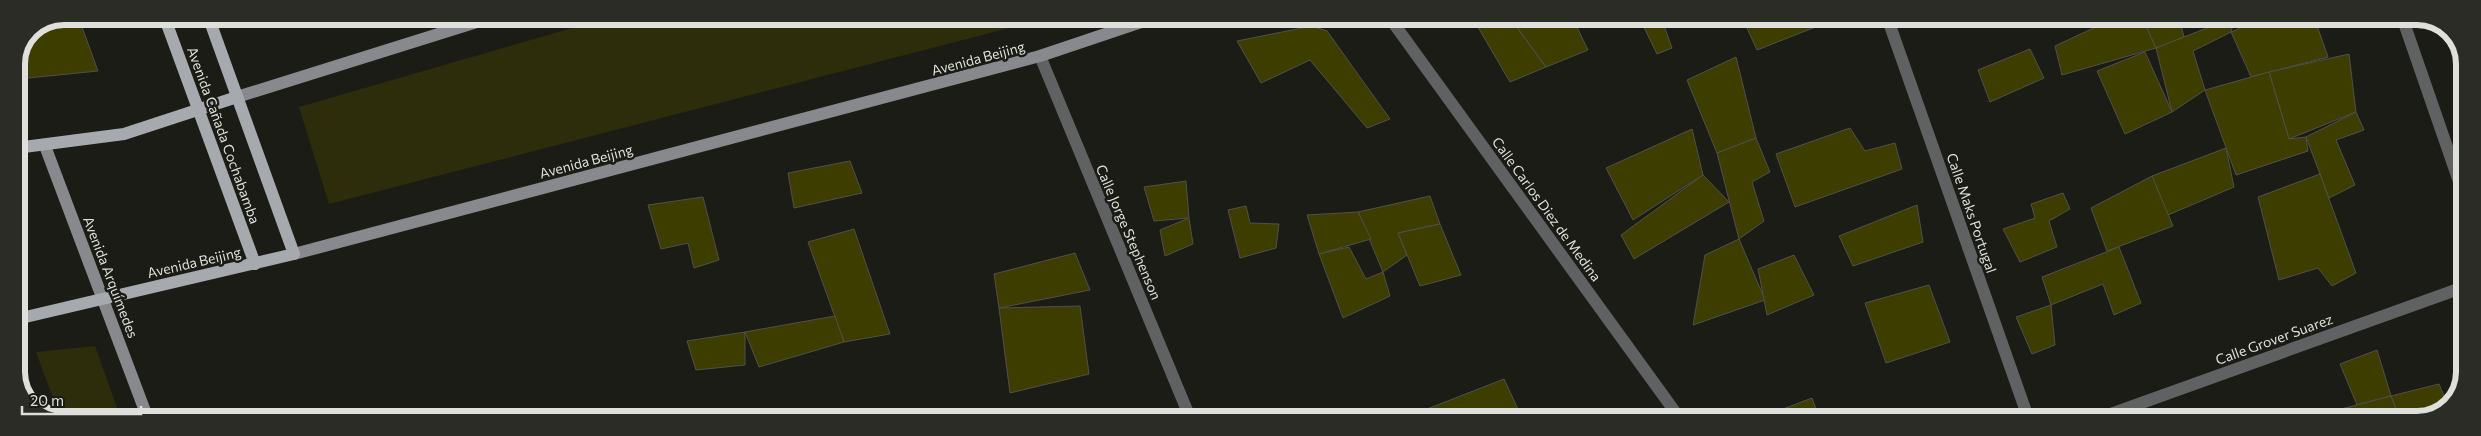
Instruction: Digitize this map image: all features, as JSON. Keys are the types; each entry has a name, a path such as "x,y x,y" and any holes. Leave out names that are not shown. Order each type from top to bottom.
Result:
{"main road":[{"name":"Avenida Cañada Cochabamba","path":"167,25 255,264"},
{"name":"Avenida Cañada Cochabamba","path":"211,25 294,254"},
{"path":"25,147 124,134 198,108 237,97"},
{"name":"Avenida Beijing","path":"25,317 294,254"}],"street":[{"path":"237,97 467,25"},
{"name":"Avenida Beijing","path":"294,254 1040,56 1132,25"},
{"name":"Calle Carlos Diez de Medina","path":"1396,25 1675,411"},
{"name":"Calle Maks Portugal","path":"1891,25 2026,411"},
{"path":"2405,25 2456,173"},
{"name":"Calle Jorge Stephenson","path":"1040,56 1187,411"},
{"name":"Avenida Arquímedes","path":"45,146 145,411"},
{"name":"Calle Grover Suarez","path":"2119,411 2456,290"}],"shaded area":[{"path":"583,25 1021,25 329,204 299,107"},
{"path":"95,346 118,411 58,411 36,352"}],"building":[{"path":"81,25 98,71 28,78 25,70 26,56 36,36 56,26"},
{"path":"1477,25 1519,25 1516,26 1546,67 1510,82"},
{"path":"1576,25 1588,50 1546,67 1516,26"},
{"path":"1643,25 1664,25 1672,48 1657,54"},
{"path":"1746,25 1821,25 1757,50"},
{"path":"2100,25 2146,25 2156,48 2062,75 2055,46"},
{"path":"2146,25 2181,25 2184,37 2156,48"},
{"path":"2215,25 2233,25 2231,32 2193,51 2205,90 2172,112 2156,48"},
{"path":"2247,25 2317,25 2328,57 2251,77 2231,32"},
{"path":"1312,26 1327,31 1390,119 1367,128 1310,60 1261,83 1237,41"},
{"path":"2030,49 2044,78 1990,102 1978,70"},
{"path":"2145,52 2172,112 2125,134 2097,71"},
{"path":"2349,54 2356,112 2289,139 2269,72"},
{"path":"1736,57 1756,138 1717,153 1687,80"},
{"path":"2269,72 2289,139 2306,137 2308,151 2236,175 2205,90"},
{"path":"2356,112 2364,130 2336,140 2355,185 2329,198 2306,137"},
{"path":"1850,128 1865,151 1895,143 1902,169 1795,207 1776,154"},
{"path":"1692,129 1703,175 1633,220 1606,168"},
{"path":"1756,138 1770,172 1752,182 1764,221 1739,239 1717,153"},
{"path":"2226,148 2234,187 2168,215 2152,176"},
{"path":"850,161 862,193 794,208 788,173"},
{"path":"2320,174 2356,273 2332,286 2318,268 2279,280 2258,197"},
{"path":"1703,175 1729,202 1634,259 1621,235"},
{"path":"2152,176 2173,226 2107,251 2091,208"},
{"path":"1186,181 1189,218 1154,221 1144,187"},
{"path":"2063,193 2070,209 2049,221 2057,247 2020,262 2003,229 2035,218 2031,204"},
{"path":"1430,196 1440,224 1398,233 1407,255 1383,272 1358,212"},
{"path":"703,197 719,260 694,268 688,243 661,249 648,205"},
{"path":"1917,205 1923,242 1853,266 1839,236"},
{"path":"1246,206 1250,223 1279,224 1276,248 1240,258 1228,210"},
{"path":"1358,212 1371,239 1319,254 1307,215"},
{"path":"1189,218 1193,244 1165,256 1160,230"},
{"path":"1440,224 1461,275 1420,286 1398,233"},
{"path":"854,229 890,334 844,342 808,242"},
{"path":"1739,239 1765,300 1693,325 1705,255"},
{"path":"1349,247 1366,279 1383,272 1390,296 1343,318 1319,254"},
{"path":"2119,247 2141,303 2114,315 2103,284 2051,305 2042,277"},
{"path":"1075,253 1090,290 999,308 994,274"},
{"path":"1794,255 1814,295 1767,315 1758,269"},
{"path":"1929,285 1950,342 1886,363 1865,303"},
{"path":"2051,305 2055,345 2032,354 2016,317"},
{"path":"1080,306 1089,374 1010,393 999,308"},
{"path":"835,316 844,342 759,367 745,332"},
{"path":"745,332 745,365 696,370 687,341"},
{"path":"2377,350 2391,396 2357,405 2340,364"},
{"path":"1504,379 1519,411 1422,411"},
{"path":"2439,384 2445,399 2437,406 2425,410 2397,411 2391,396"},
{"path":"2391,396 2397,411 2334,411"},
{"path":"1812,398 1817,411 1778,411"}]}
